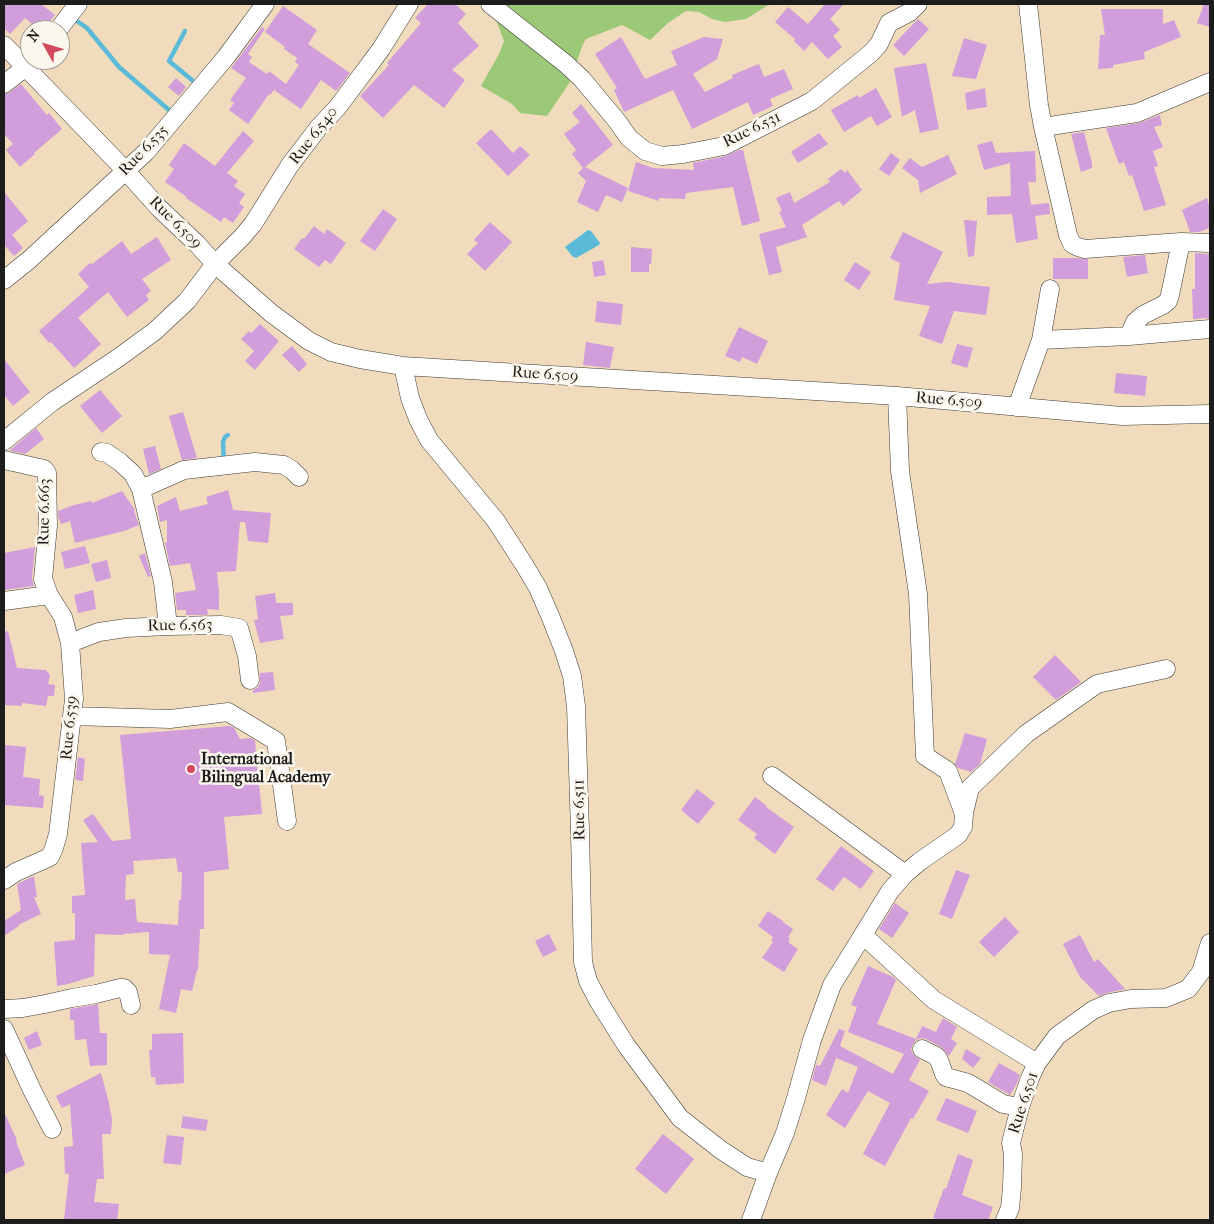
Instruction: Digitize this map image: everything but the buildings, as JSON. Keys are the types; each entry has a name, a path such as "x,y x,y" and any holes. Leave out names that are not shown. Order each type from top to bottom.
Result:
{"street":[{"path":"66,20 78,4"},
{"name":"Rue 6.535","path":"4,280 151,146 226,57 265,4"},
{"name":"Rue 6.540","path":"4,441 52,402 155,331 187,301 215,264 252,224 290,165 358,80 410,4"},
{"name":"Rue 6.531","path":"490,4 566,64 611,114 629,138 645,151 662,156 724,146 812,101 871,54 879,44 889,23 910,12 918,4"},
{"path":"1028,4 1043,127 1068,235 1072,244 1085,249 1181,242 1210,244"},
{"name":"Rue 6.509","path":"4,45 20,57"},
{"path":"4,84 22,70"},
{"name":"Rue 6.509","path":"34,70 159,208 215,264 271,313 309,341 331,352 402,366 897,396 1122,416 1210,414"},
{"path":"1043,127 1137,114 1210,82"},
{"path":"1129,336 1135,322 1142,315 1168,301 1181,242"},
{"path":"1017,406 1041,340 1050,289"},
{"path":"1041,340 1129,336 1210,329"},
{"name":"Rue 6.511","path":"402,366 418,420 430,440 496,521 534,581 551,618 572,676 576,706 583,962 588,981 626,1045 680,1118 721,1150 747,1167 768,1173"},
{"path":"897,396 900,471 918,594 925,756 948,771 964,814"},
{"path":"101,452 107,453 133,474 141,489 163,582 168,626"},
{"name":"Rue 6.663","path":"4,460 44,469 47,473 48,526 43,579 49,595"},
{"path":"141,489 184,470 254,462 284,465 299,477"},
{"path":"4,602 49,595"},
{"name":"Rue 6.539","path":"4,880 16,872 50,858 58,834 74,699 70,643 63,617 49,595"},
{"name":"Rue 6.563","path":"70,643 100,632 126,628 221,625 239,628 247,656 250,680"},
{"path":"751,1220 785,1132 812,1040 832,985 890,891 919,862 958,835 963,826 970,788 1026,734 1097,684 1166,669"},
{"path":"72,716 170,719 228,712 276,741 287,821"},
{"path":"772,776 905,874"},
{"path":"863,936 934,1000 1037,1064"},
{"name":"Rue 6.501","path":"1005,1220 1010,1208 1012,1188 1013,1154 1011,1143 1020,1107 1037,1064 1057,1036 1093,1010 1109,1003 1132,999 1166,998 1188,989 1201,972 1210,943"},
{"path":"4,1009 45,1004 120,988 124,988 128,992 130,1005"},
{"path":"4,1029 52,1128"},
{"path":"922,1050 936,1056 946,1077 968,1083 1003,1104 1020,1107"}],"green space":[{"path":"490,4 770,4 746,19 725,22 712,19 699,12 686,11 668,23 650,40 622,25 586,39 570,82 547,116 520,113 512,104 481,86 504,41"}],"water":[{"path":"588,230 591,231 600,243 599,245 576,258 572,256 565,247"}],"waterway":[{"path":"74,19 87,28 119,67 169,110"},
{"path":"185,31 169,61 192,80"},
{"path":"224,463 223,442 228,435"}],"place":[{"name":"International Bilingual Academy","path":"191,769"}]}
